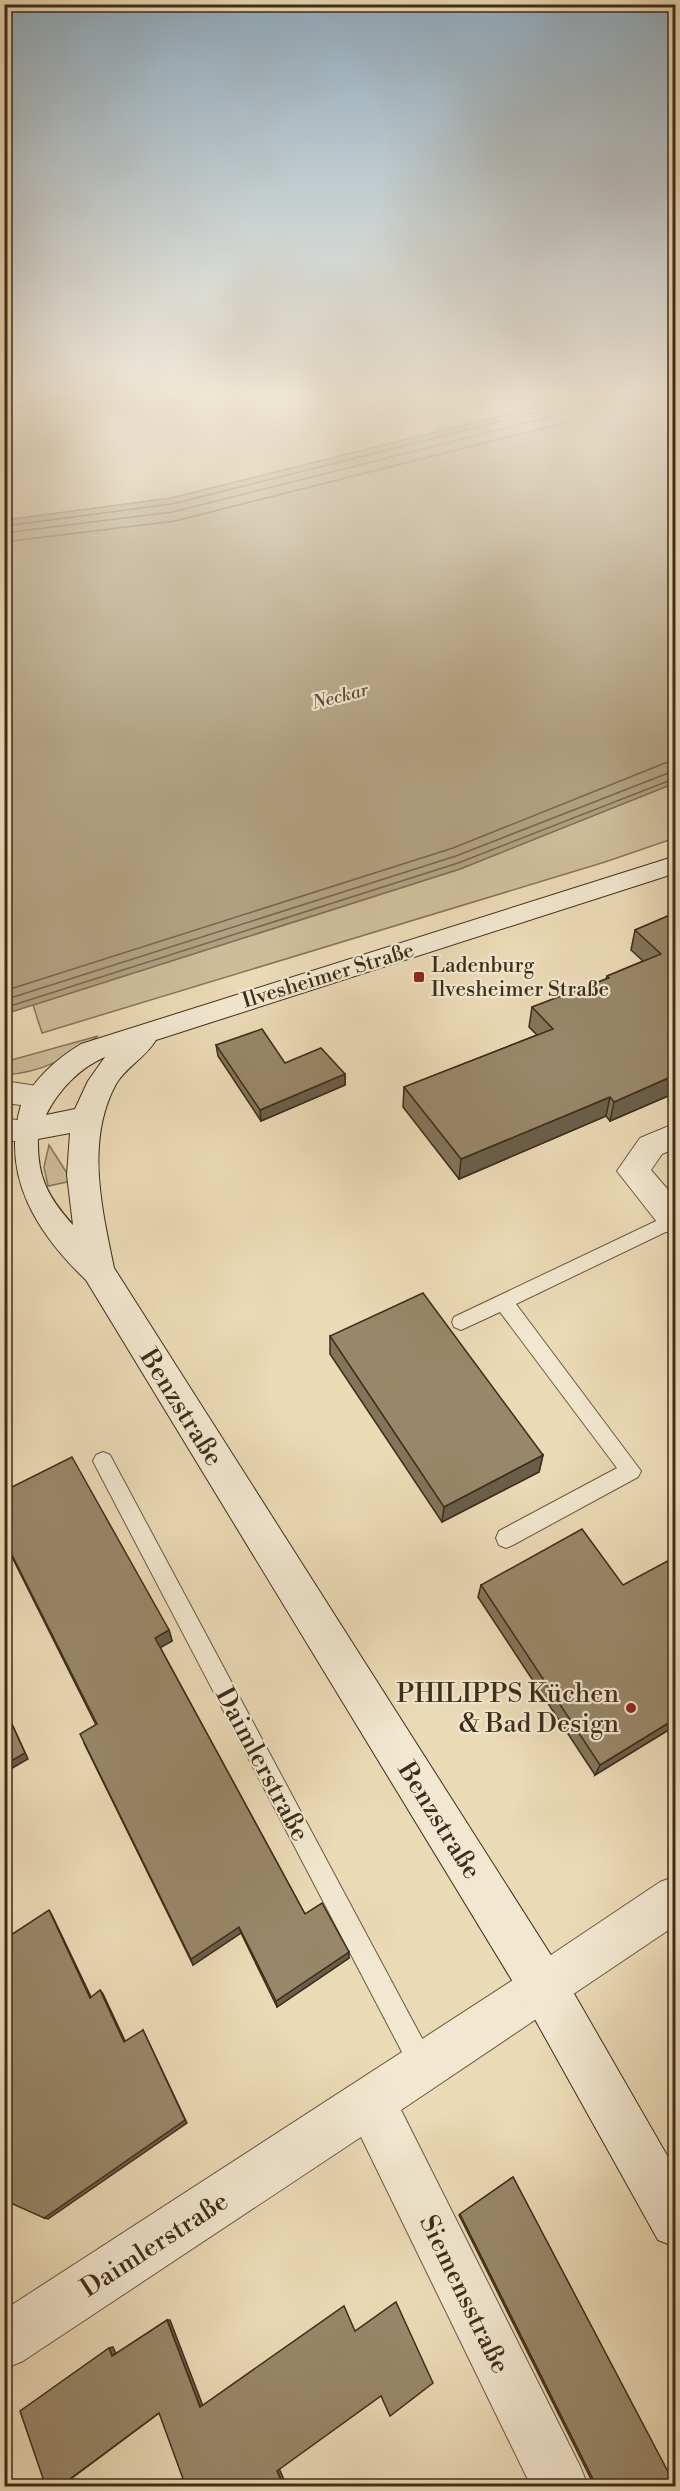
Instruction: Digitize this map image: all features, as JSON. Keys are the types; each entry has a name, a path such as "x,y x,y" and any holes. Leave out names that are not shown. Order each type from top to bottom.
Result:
{"main road":[{"name":"Ilvesheimer Straße","path":"151,1030 675,864"},
{"name":"Benzstraße","path":"151,1030 91,1051 72,1062 55,1077 14,1130 25,1178 36,1202 54,1228 98,1271 544,1988 675,2222"},
{"name":"Benzstraße","path":"98,1271 84,1186 82,1154 87,1118 103,1079 124,1054 151,1030"},
{"path":"4,1092 39,1096 87,1118"},
{"path":"14,1130 87,1118"},
{"path":"674,1221 633,1171 651,1146 675,1134"},
{"name":"Daimlerstraße","path":"4,2342 544,1988 675,1898"},
{"name":"Siemensstraße","path":"370,2101 560,2487"}],"lane":[{"path":"461,1322 674,1221"},
{"path":"503,1301 631,1471 506,1538"},
{"name":"Daimlerstraße","path":"103,1461 423,2066"}],"shaded area":[{"path":"5,510 493,510 5,822"},
{"path":"675,783 675,838 605,862 42,1033 33,1005 460,869"},
{"path":"98,1036 54,1063 32,1071 5,1075 4,1062"},
{"path":"49,1145 72,1181 48,1186 44,1167"}],"water":[{"name":"Neckar","path":"79,510 675,510 675,783 460,869 5,1014 5,520"}],"building":[{"path":"675,913 675,1075 614,1102 610,1097 461,1159 404,1087 553,1029 532,1007 609,978 607,976 661,954 635,930"},
{"path":"262,1029 285,1063 321,1048 345,1074 260,1110 216,1045"},
{"path":"423,1293 543,1455 444,1507 330,1336"},
{"path":"72,1457 169,1630 155,1638 305,1914 322,1903 349,1952 276,2001 239,1927 191,1959 80,1734 97,1724 4,1539 4,1491"},
{"path":"582,1529 623,1585 675,1557 675,1719 600,1765 481,1585"},
{"path":"11,1722 25,1753 4,1765 4,1726"},
{"path":"49,1910 90,1998 100,1990 124,2042 143,2030 185,2120 44,2218 4,2198 4,1929 8,1937"},
{"path":"513,2177 675,2487 597,2487 460,2214"},
{"path":"396,2302 433,2383 390,2416 381,2396 277,2471 284,2487 186,2487 159,2413 59,2487 46,2487 20,2411 109,2348 112,2356 167,2320 200,2407 344,2306 355,2331"}],"place":[{"name":"Ladenburg Ilvesheimer Straße","path":"419,977"},
{"name":"PHILIPPS Küchen & Bad Design","path":"631,1708"}]}
